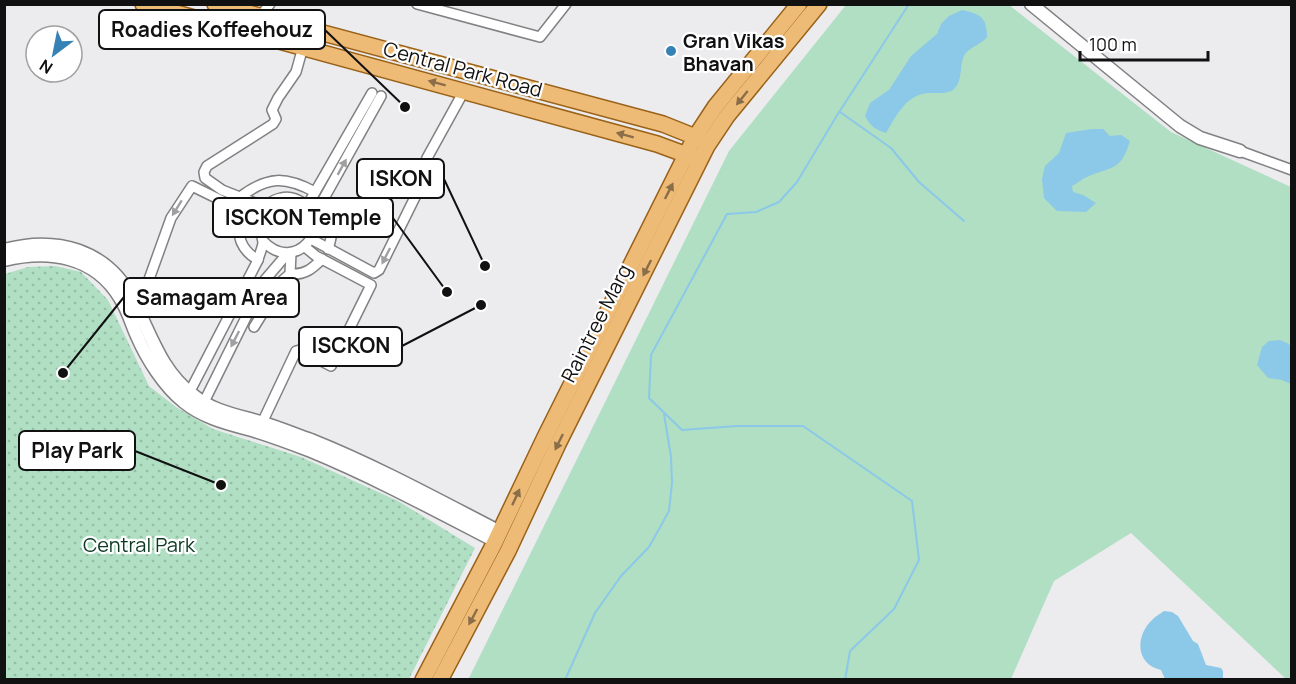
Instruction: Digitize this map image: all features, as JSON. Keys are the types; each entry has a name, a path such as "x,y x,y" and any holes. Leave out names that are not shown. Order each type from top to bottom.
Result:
{"main road":[{"name":"Central Park Road","path":"143,4 657,144 693,157"},
{"name":"Central Park Road","path":"214,4 265,11 663,124 702,139"},
{"name":"Raintree Marg","path":"440,680 508,551 715,107 799,4"},
{"name":"Raintree Marg","path":"702,139 727,116 819,4"},
{"name":"Raintree Marg","path":"423,680 498,536 544,437 693,157"}],"street":[{"path":"417,4 540,37 566,4"},
{"path":"1039,7 1180,126 1200,138 1292,170"},
{"path":"248,32 265,11"},
{"path":"262,211 240,197 222,190 205,178 204,172 207,166 273,124 276,119 272,110 296,72 303,47"},
{"path":"308,243 328,249 374,273 379,270 424,179 424,165 427,158 464,91"},
{"path":"307,206 377,95 313,218"},
{"path":"240,197 249,190 271,180 293,182 315,192"},
{"path":"138,310 171,218 192,186 237,208 262,211"},
{"path":"202,407 264,281 289,253 308,243 314,230 313,218 307,206 289,197 272,201 262,211 258,224 263,241 269,248 289,253"},
{"path":"323,200 329,205 332,218 328,249"},
{"path":"237,208 241,246 258,260"},
{"path":"187,397 251,275 263,241"},
{"path":"262,423 296,351 300,350 331,366 371,285 322,259 308,243"},
{"path":"4,250 47,244 82,251 102,264 120,280 130,294 146,332 187,397"},
{"path":"289,253 290,274"},
{"path":"4,260 32,255 59,256 78,260 96,272 117,293 149,357 169,386 220,421 284,441 336,462 498,536"},
{"path":"254,327 283,280 290,274 299,275 310,270 322,259"},
{"path":"202,407 262,423 340,453 498,536"}],"green space":[{"path":"846,5 1009,5 1171,132 1291,187 1291,679 1286,679 1131,533 1054,581 1011,679 468,680 729,151"},
{"name":"Central Park","path":"55,266 81,272 108,300 149,386 176,407 213,429 301,457 398,501 475,548 409,679 5,679 5,274 28,267"}],"water":[{"path":"962,10 978,15 984,21 987,37 965,54 957,86 949,92 923,94 909,100 886,133 874,127 865,116 870,103 889,90 911,56 937,34 941,24 949,16"},
{"path":"1103,129 1110,136 1121,135 1130,141 1127,150 1116,166 1087,177 1072,186 1073,192 1096,203 1086,212 1057,211 1044,198 1042,179 1045,166 1059,153 1066,133"},
{"path":"1280,340 1289,344 1291,348 1291,384 1268,378 1257,365 1262,347 1269,341"},
{"path":"1164,611 1178,616 1193,641 1198,644 1206,665 1221,668 1223,679 1165,679 1161,670 1146,662 1140,648 1143,633 1153,619"}],"waterway":[{"path":"845,680 850,651 894,609 919,560 912,501 803,426 737,426 682,430 649,398 651,355 727,214 756,212 779,202 797,182 909,4"},
{"path":"840,112 891,148 919,182 964,221"},
{"path":"565,680 595,613 621,576 649,547 669,511 672,483 671,457 664,414"}],"place":[{"name":"Gran Vikas Bhavan","path":"671,51"},
{"name":"Roadies Koffeehouz","path":"405,107"},
{"name":"ISKON","path":"485,266"},
{"name":"ISCKON Temple","path":"447,292"},
{"name":"ISCKON","path":"481,305"},
{"name":"Samagam Area","path":"63,373"},
{"name":"Play Park","path":"221,485"}]}
